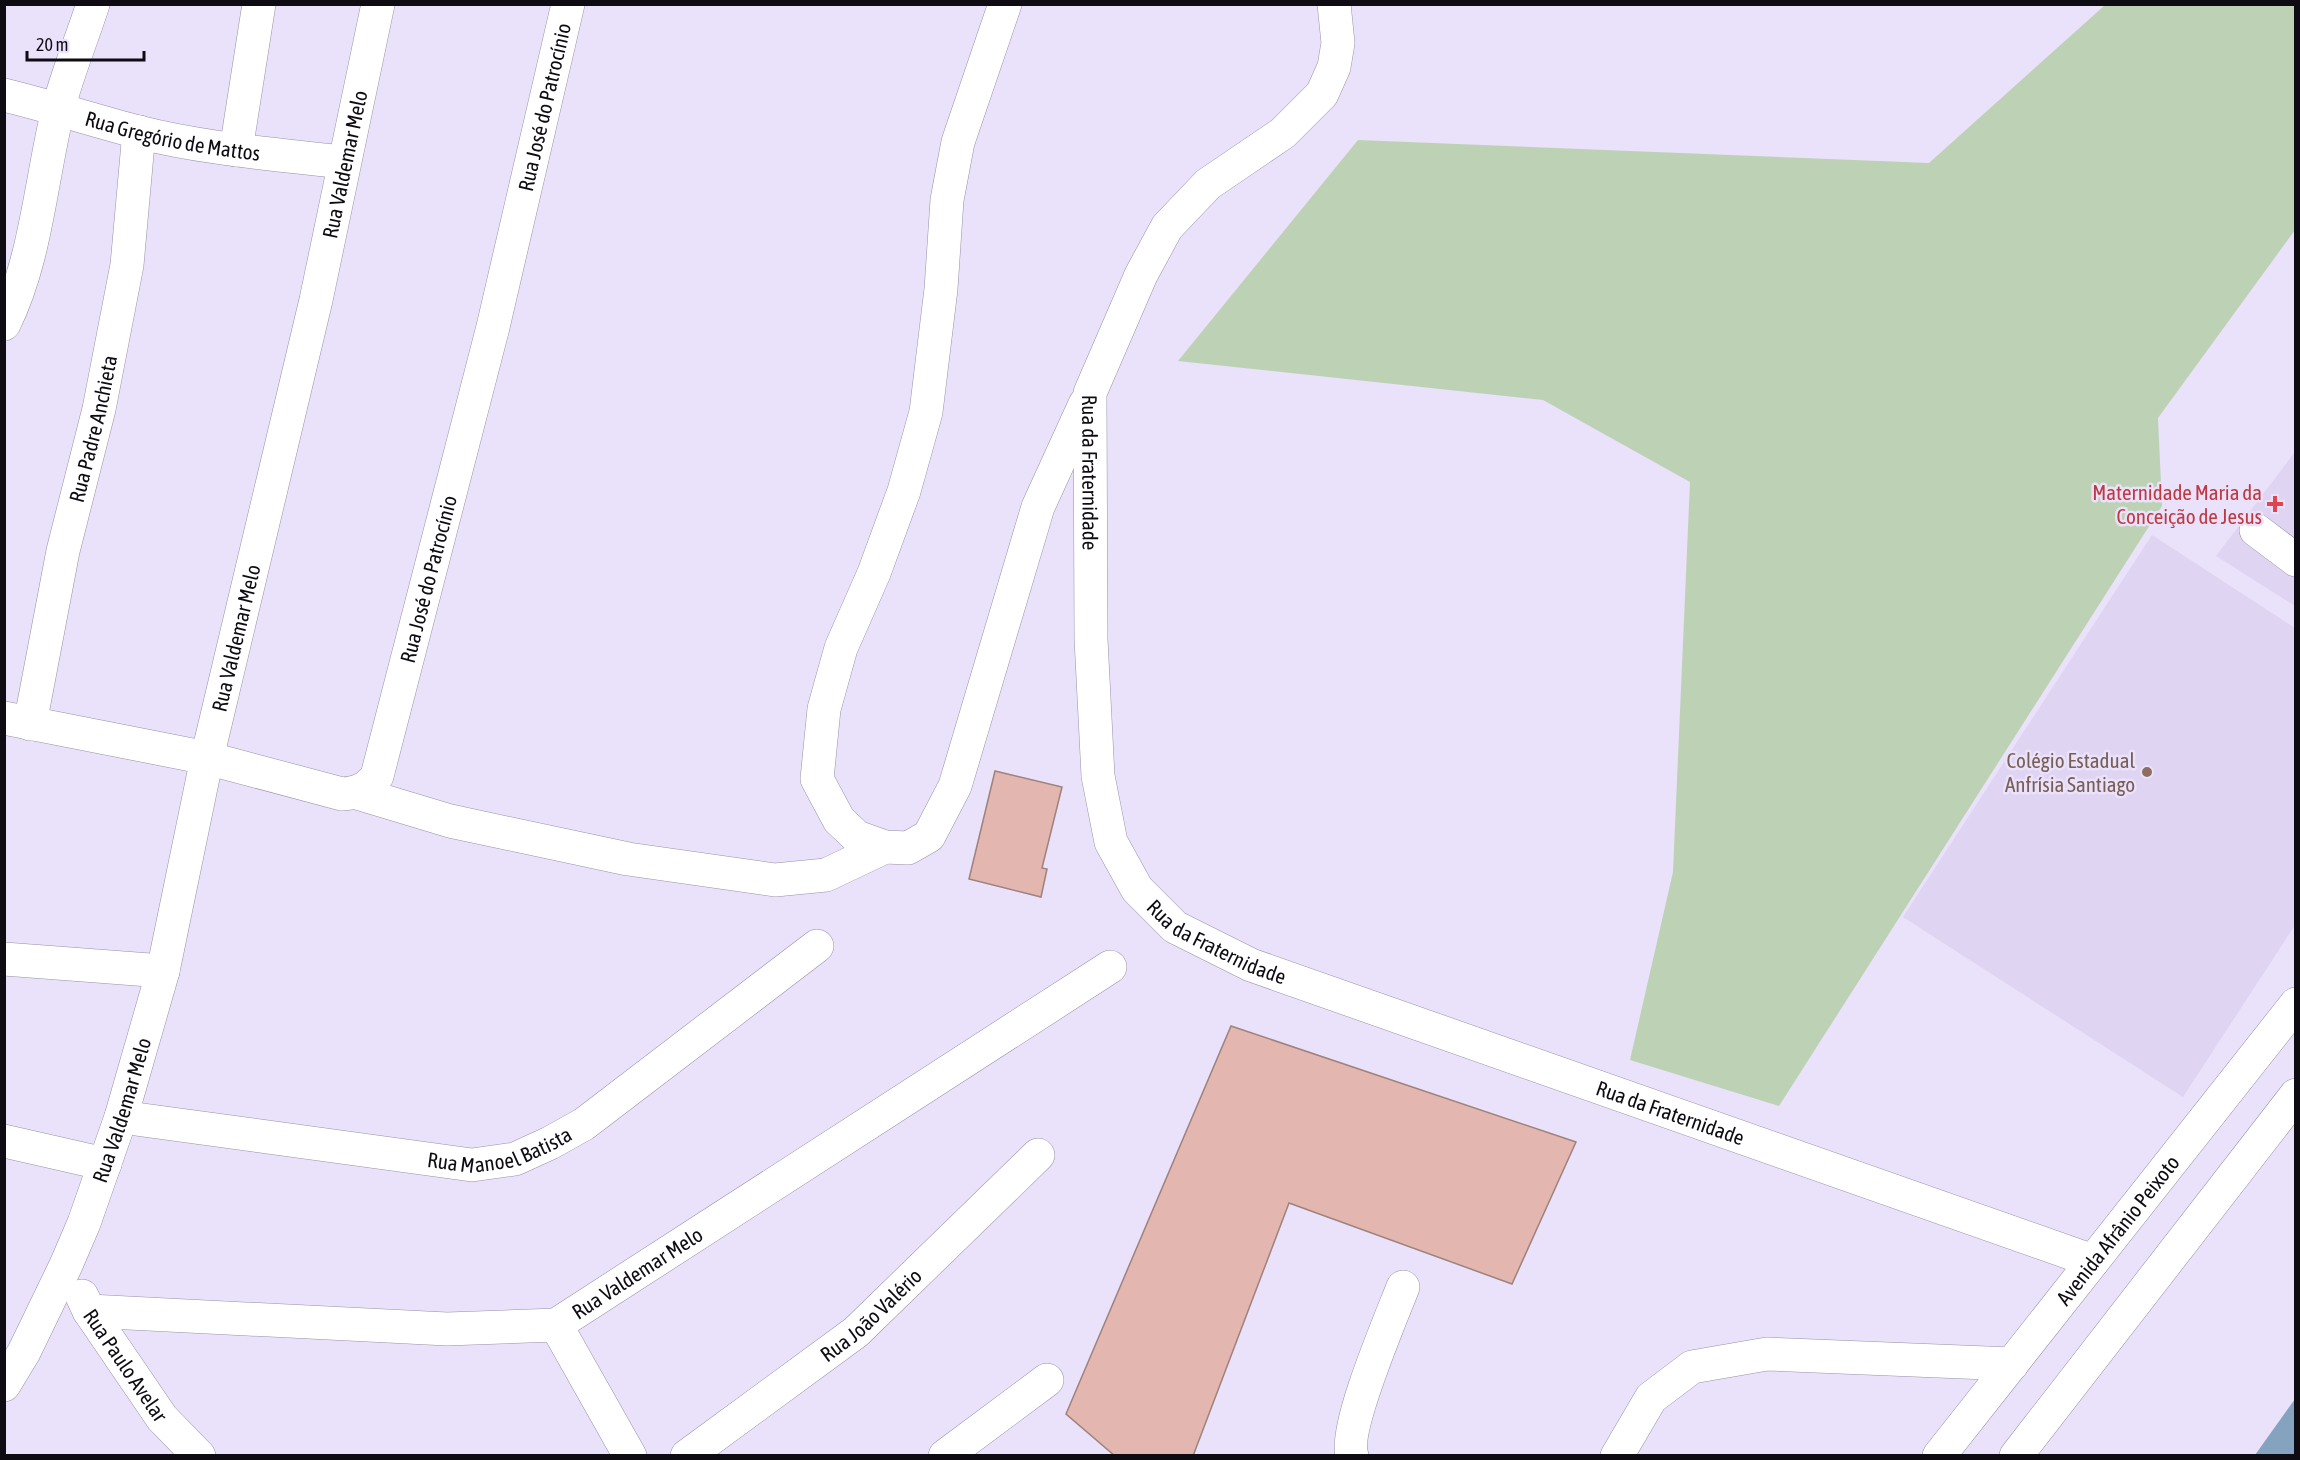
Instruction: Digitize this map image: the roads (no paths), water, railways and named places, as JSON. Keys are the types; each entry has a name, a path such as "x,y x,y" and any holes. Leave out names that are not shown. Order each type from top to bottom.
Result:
{"street":[{"path":"4,324 16,301 26,265 59,108 93,4"},
{"path":"236,150 259,4"},
{"name":"Rua Valdemar Melo","path":"4,1385 24,1352 66,1265 105,1164 163,971 207,758 316,300 343,162 378,4"},
{"name":"Rua José do Patrocínio","path":"357,793 369,787 377,777 493,327 568,4"},
{"path":"1005,4 958,142 946,200 940,289 926,412 904,492 874,573 841,648 824,709 818,778 839,820 857,837 885,846 908,848 929,836 955,786 1038,507 1090,393"},
{"name":"Rua da Fraternidade","path":"1334,4 1338,43 1334,67 1322,94 1283,133 1208,184 1167,226 1141,275 1090,393 1091,639 1098,776 1111,842 1137,889 1175,927 1251,965 2093,1261"},
{"name":"Rua Gregório de Mattos","path":"4,95 59,108 139,132 236,150 343,162"},
{"name":"Rua Padre Anchieta","path":"17,722 99,409 127,265 139,132"},
{"path":"2256,530 2295,560"},
{"path":"17,722 207,758 342,794 357,793 450,821 606,854 775,880 826,875 885,846"},
{"name":"Rua Manoel Batista","path":"121,1117 472,1165 515,1159 584,1125 816,946"},
{"path":"4,959 163,971"},
{"name":"Rua Valdemar Melo","path":"89,1311 447,1329 556,1324 1110,967"},
{"name":"Avenida Afrânio Peixoto","path":"1939,1455 2295,1004"},
{"path":"2016,1455 2295,1095"},
{"path":"4,1141 105,1164"},
{"name":"Rua João Valério","path":"687,1455 856,1332 1038,1155"},
{"name":"Rua Paulo Avelar","path":"66,1265 89,1311 162,1418 199,1455"},
{"path":"1352,1455 1351,1437 1363,1390 1403,1287"},
{"path":"556,1324 630,1455"},
{"path":"1617,1455 1651,1398 1692,1367 1767,1354 2012,1364"},
{"path":"945,1455 1047,1380"}],"water":[{"path":"2295,1399 2295,1455 2255,1455"}],"place":[{"name":"Maternidade Maria da Conceição de Jesus","path":"2275,504"},
{"name":"Colégio Estadual Anfrísia Santiago","path":"2147,772"}]}
